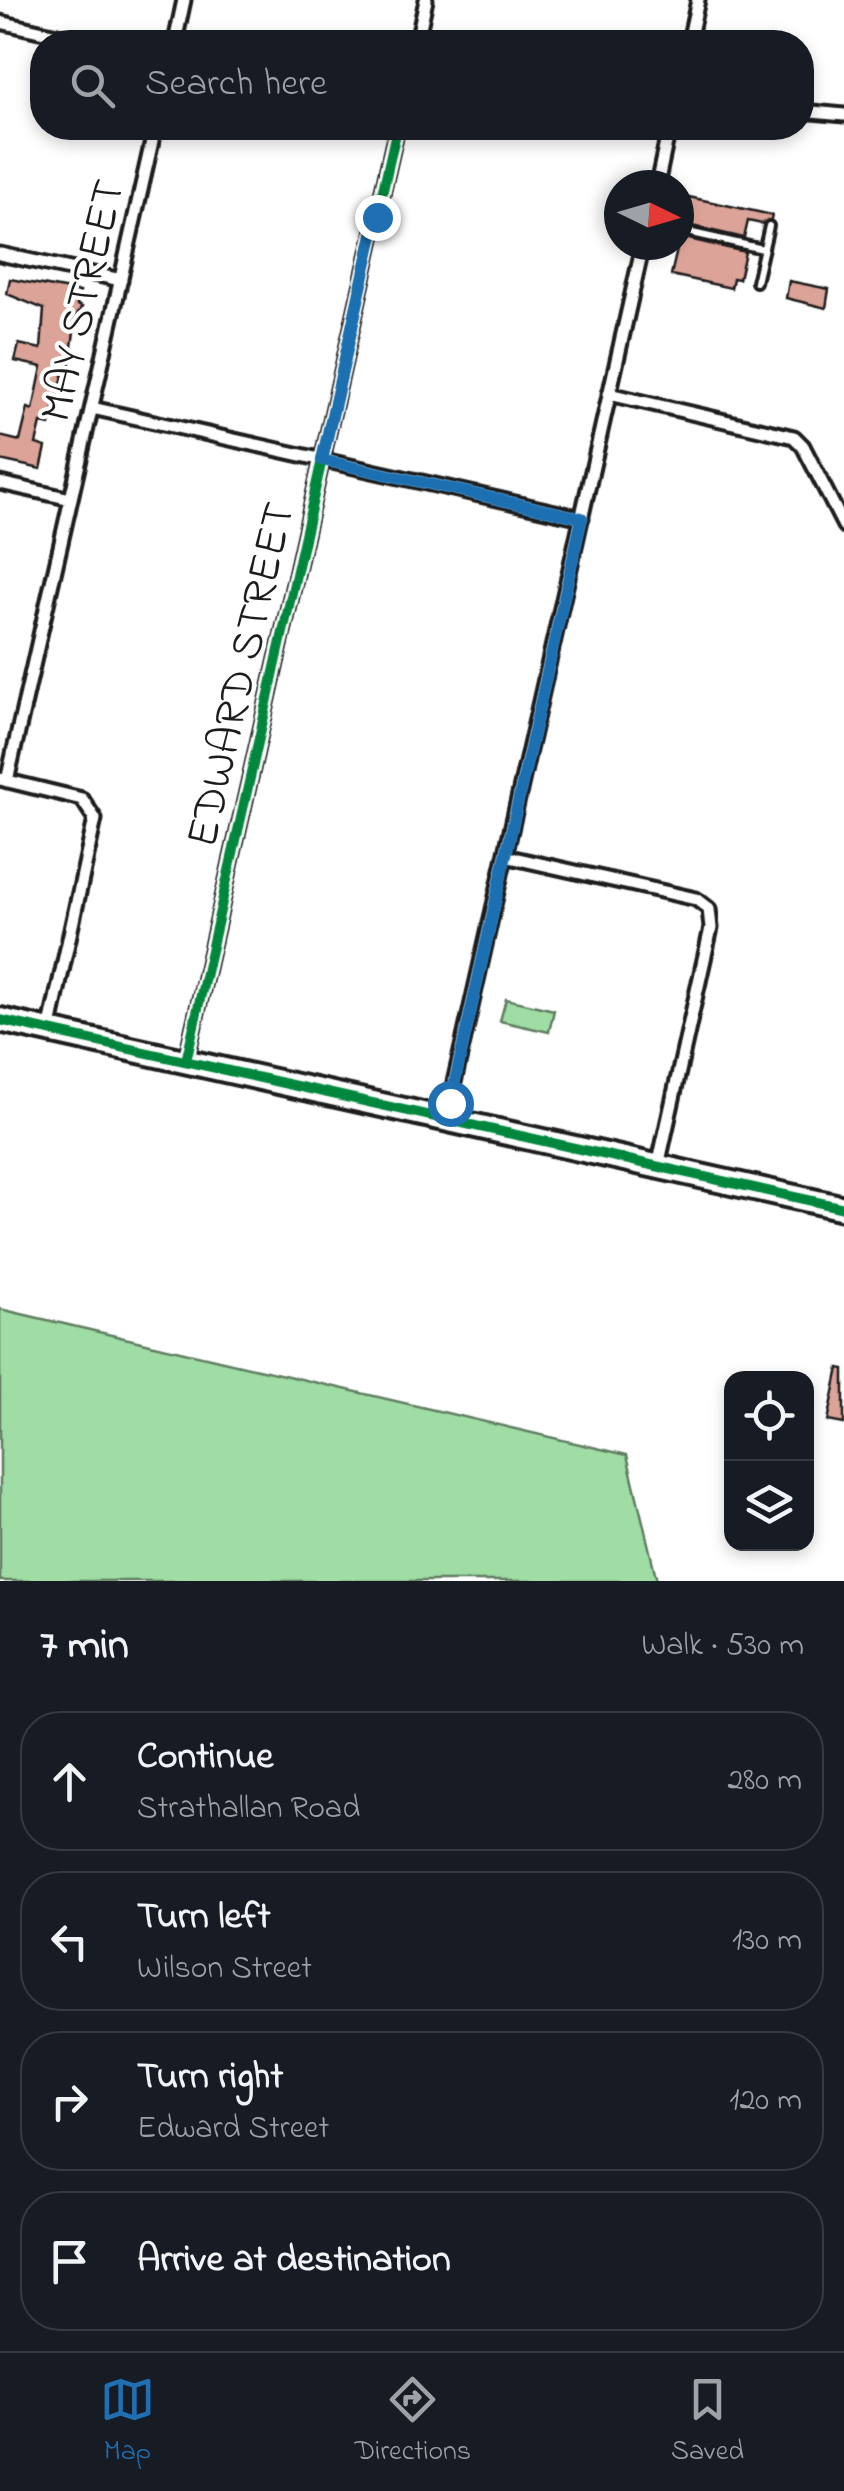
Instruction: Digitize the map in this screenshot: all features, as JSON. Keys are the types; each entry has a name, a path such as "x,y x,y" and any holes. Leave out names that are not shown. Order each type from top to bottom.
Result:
{"highway":[{"path":"0,1020 844,1208"}],"street":[{"path":"177,30 184,0"},
{"path":"419,30 426,0"},
{"path":"691,30 698,0"},
{"path":"0,22 35,30"},
{"path":"814,112 844,115"},
{"name":"MAY STREET","path":"4,780 153,140"},
{"name":"EDWARD STREET","path":"186,1061 395,140"},
{"path":"660,170 667,140"},
{"path":"0,254 121,280"},
{"path":"446,1118 640,260"},
{"path":"609,394 794,437 808,453 844,526"},
{"path":"92,408 582,518"},
{"path":"0,483 71,500"},
{"path":"4,780 74,796 88,804 94,828 49,1031"},
{"path":"505,856 696,899 709,909 711,928 658,1166"}],"lane":[{"path":"756,282 769,226"},
{"path":"694,233 764,249"}],"green space":[{"path":"506,999 554,1010 549,1032 500,1021"},
{"path":"0,1309 627,1455 657,1581 0,1581"}],"building":[{"path":"694,198 772,215 762,224 748,221 744,238 694,227"},
{"path":"694,240 745,252 739,279 733,278 731,288 671,275 675,260 694,260"},
{"path":"10,279 80,292 77,305 82,307 76,317 69,369 65,368 50,425 41,423 36,444 46,447 41,469 0,460 0,436 20,441 28,408 33,410 42,367 15,361 19,344 41,349 44,309 7,294"},
{"path":"789,281 829,289 826,308 786,298"},
{"path":"839,1368 844,1369 844,1424 828,1421"}],"cycle path":[{"path":"186,1061 394,140"},
{"path":"0,1020 844,1208"}],"route":[{"path":"377,217 322,460 582,518 450,1103"}]}
